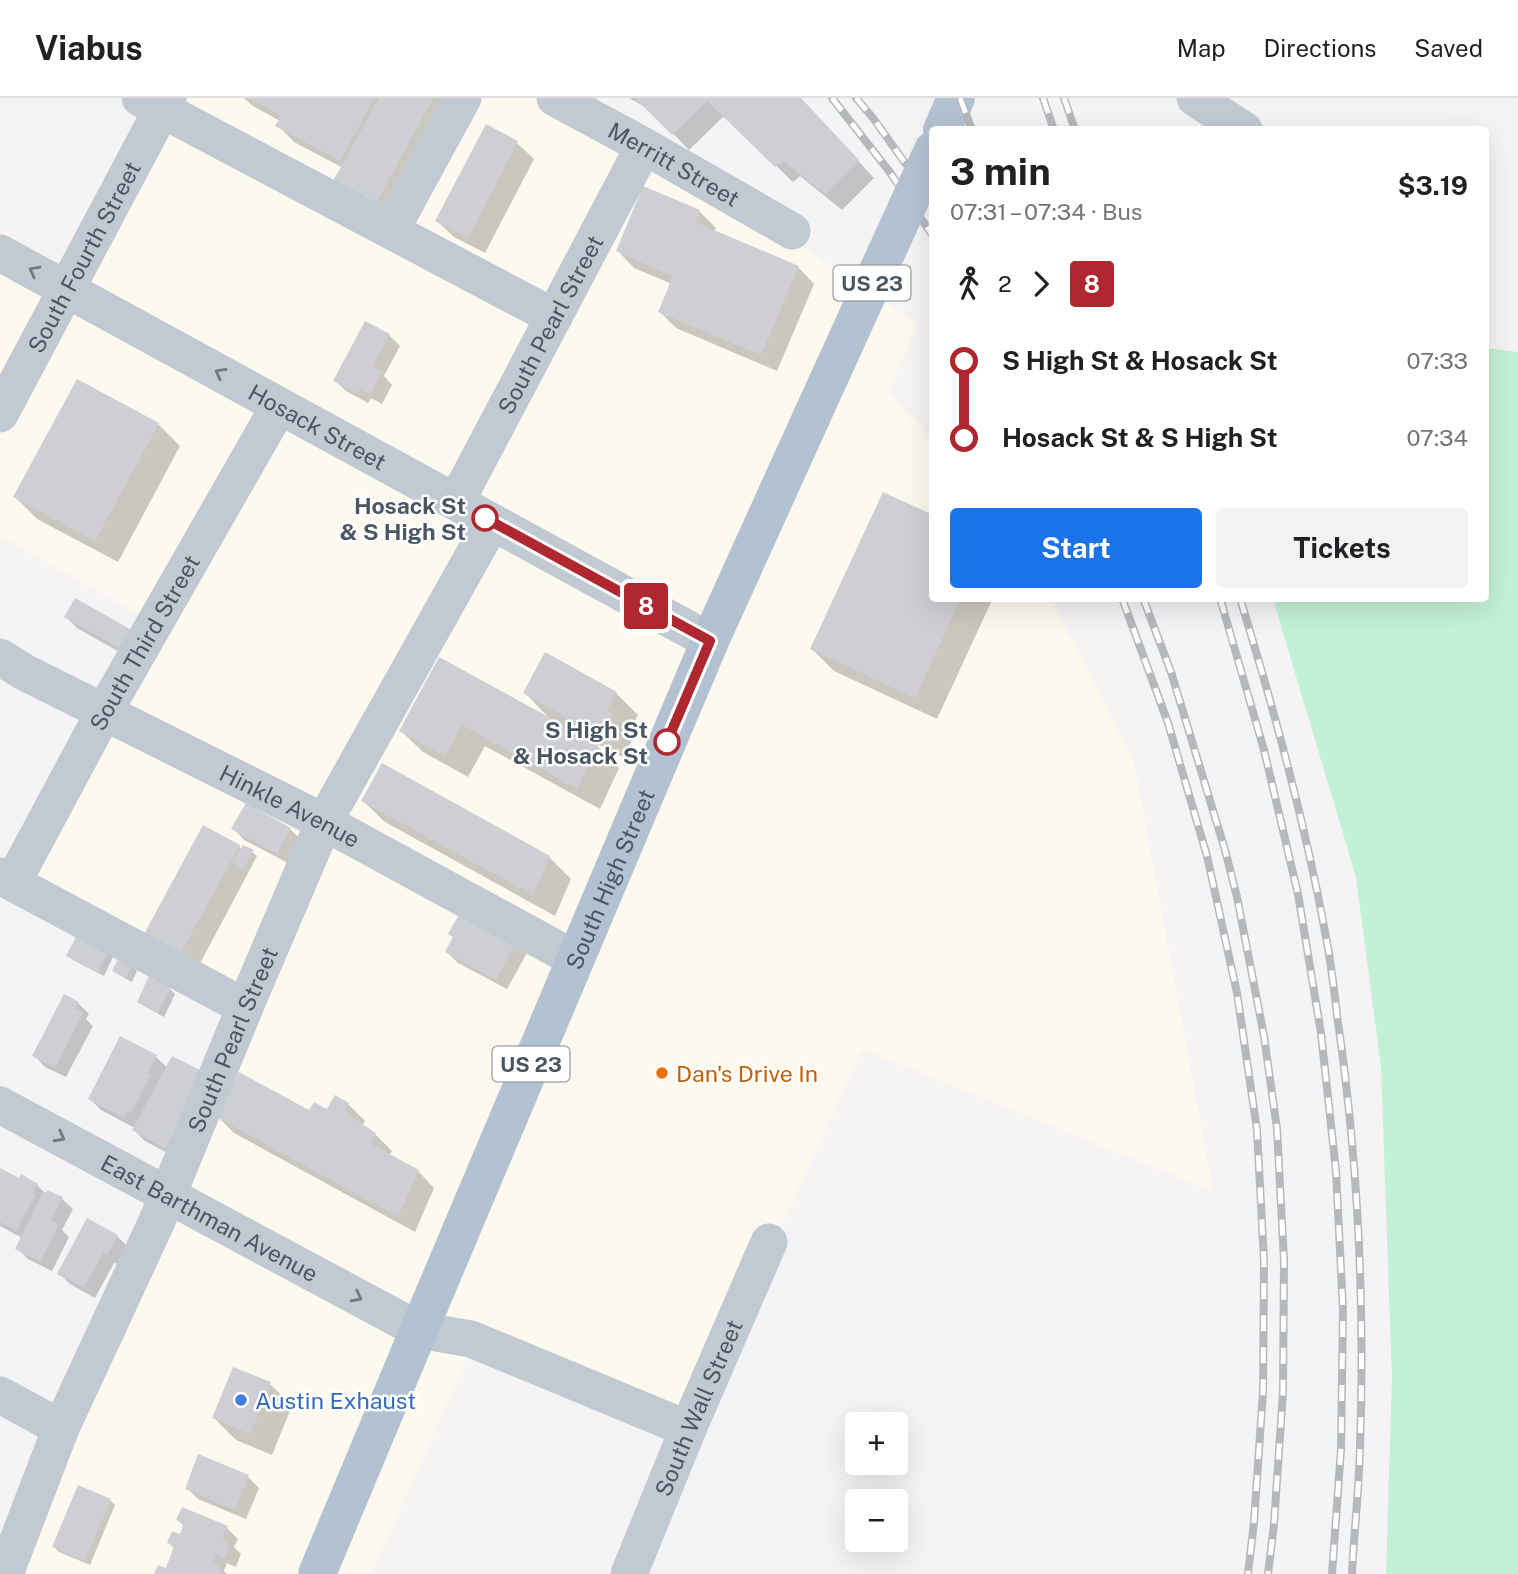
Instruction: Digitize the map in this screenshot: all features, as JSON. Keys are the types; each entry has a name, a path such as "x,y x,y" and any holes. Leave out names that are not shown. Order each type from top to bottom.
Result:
{"main road":[{"path":"944,126 957,98"},
{"name":"South High Street","path":"317,1574 710,641 929,159"}],"street":[{"path":"391,230 463,98"},
{"name":"Merritt Street","path":"555,98 792,231"},
{"path":"1195,98 1238,126"},
{"path":"157,102 554,317"},
{"name":"South Fourth Street","path":"0,414 67,289 157,102"},
{"name":"South Pearl Street","path":"456,502 644,146"},
{"name":"Hosack Street","path":"0,253 710,641"},
{"name":"South Third Street","path":"7,879 279,406"},
{"name":"South Pearl Street","path":"5,1574 61,1428 168,1195 324,822 492,522"},
{"name":"Hinkle Avenue","path":"0,656 24,672 324,822 575,959"},
{"path":"7,879 245,1007"},
{"name":"East Barthman Avenue","path":"0,1105 419,1330 471,1339 688,1429"},
{"name":"South Wall Street","path":"629,1574 769,1242"},
{"path":"0,1395 61,1428"}],"shaded area":[{"path":"172,98 557,98 669,156 918,324 888,391 929,437 929,602 1053,602 1134,763 1213,1191 862,1049 682,1445 469,1353 371,1574 5,1574 241,1008 10,881 158,625 0,536 0,260 68,298"}],"green space":[{"path":"1489,348 1518,352 1518,1574 1386,1574 1392,1378 1381,1067 1356,877 1274,602 1489,602"}],"building":[{"path":"249,98 374,98 340,161 275,126 281,116"},
{"path":"379,98 433,98 376,204 333,181"},
{"path":"635,98 801,98 859,160 825,194 783,161 775,167 707,101 672,135"},
{"path":"486,124 518,141 468,238 435,221"},
{"path":"643,186 700,210 695,222 799,266 761,355 658,312 673,276 616,251"},
{"path":"365,321 390,334 372,367 382,372 370,394 360,389 357,394 333,381"},
{"path":"77,379 159,423 95,541 13,497"},
{"path":"883,492 929,513 929,602 959,602 915,698 810,649"},
{"path":"75,598 130,629 119,648 64,617"},
{"path":"545,652 617,692 607,711 613,714 600,736 523,693"},
{"path":"439,657 598,744 577,789 462,725 445,756 399,731"},
{"path":"382,763 550,856 533,895 361,801"},
{"path":"246,803 291,828 277,854 231,829"},
{"path":"203,825 240,845 179,956 143,936"},
{"path":"243,845 254,850 243,870 232,864"},
{"path":"461,911 517,941 496,980 445,952 453,937 448,934"},
{"path":"79,931 111,947 98,972 66,956"},
{"path":"119,957 133,965 126,978 112,971"},
{"path":"149,976 171,987 158,1013 137,1002"},
{"path":"64,994 79,1002 75,1009 83,1013 55,1068 32,1056"},
{"path":"120,1036 157,1055 148,1073 151,1075 131,1113 128,1111 124,1118 88,1099"},
{"path":"172,1056 204,1072 165,1149 132,1130"},
{"path":"239,1072 309,1110 314,1102 327,1109 335,1095 349,1103 344,1112 376,1133 371,1144 419,1170 398,1217 215,1116"},
{"path":"0,1168 19,1178 21,1174 38,1184 33,1193 36,1194 16,1231 0,1222"},
{"path":"47,1190 63,1197 51,1220 59,1225 40,1262 15,1249 43,1192"},
{"path":"87,1218 118,1235 107,1255 103,1253 84,1288 57,1274"},
{"name":"Austin Exhaust","path":"233,1367 271,1382 250,1434 212,1418"},
{"path":"198,1454 249,1475 235,1510 185,1489"},
{"path":"78,1485 111,1499 85,1561 52,1547"},
{"path":"182,1507 228,1526 222,1539 231,1542 225,1558 216,1554 213,1563 222,1566 219,1574 154,1574 158,1565 166,1568 174,1546 167,1543 172,1531 180,1534 184,1523 176,1520"}],"railway":[{"path":"832,98 889,171 929,230"},
{"path":"856,98 929,196"},
{"path":"960,98 970,126"},
{"path":"1043,98 1053,126"},
{"path":"1064,98 1074,126"},
{"path":"1123,602 1168,723 1207,856 1237,993 1257,1130 1264,1261 1263,1392 1248,1574"},
{"path":"1145,602 1171,672 1237,897 1264,1036 1277,1129 1284,1261 1283,1392 1268,1574"},
{"path":"1221,602 1264,750 1298,894 1321,1033 1336,1171 1343,1310 1341,1449 1332,1574"},
{"path":"1241,602 1277,724 1318,894 1344,1069 1355,1177 1361,1339 1359,1463 1352,1574"}],"bus line":[{"name":"8","path":"485,518 710,641 667,742"}],"place":[{"name":"Hosack St & S High St","path":"485,518"},
{"name":"S High St & Hosack St","path":"667,742"},
{"name":"Dan's Drive In","path":"662,1073"},
{"name":"Austin Exhaust","path":"241,1400"}]}
